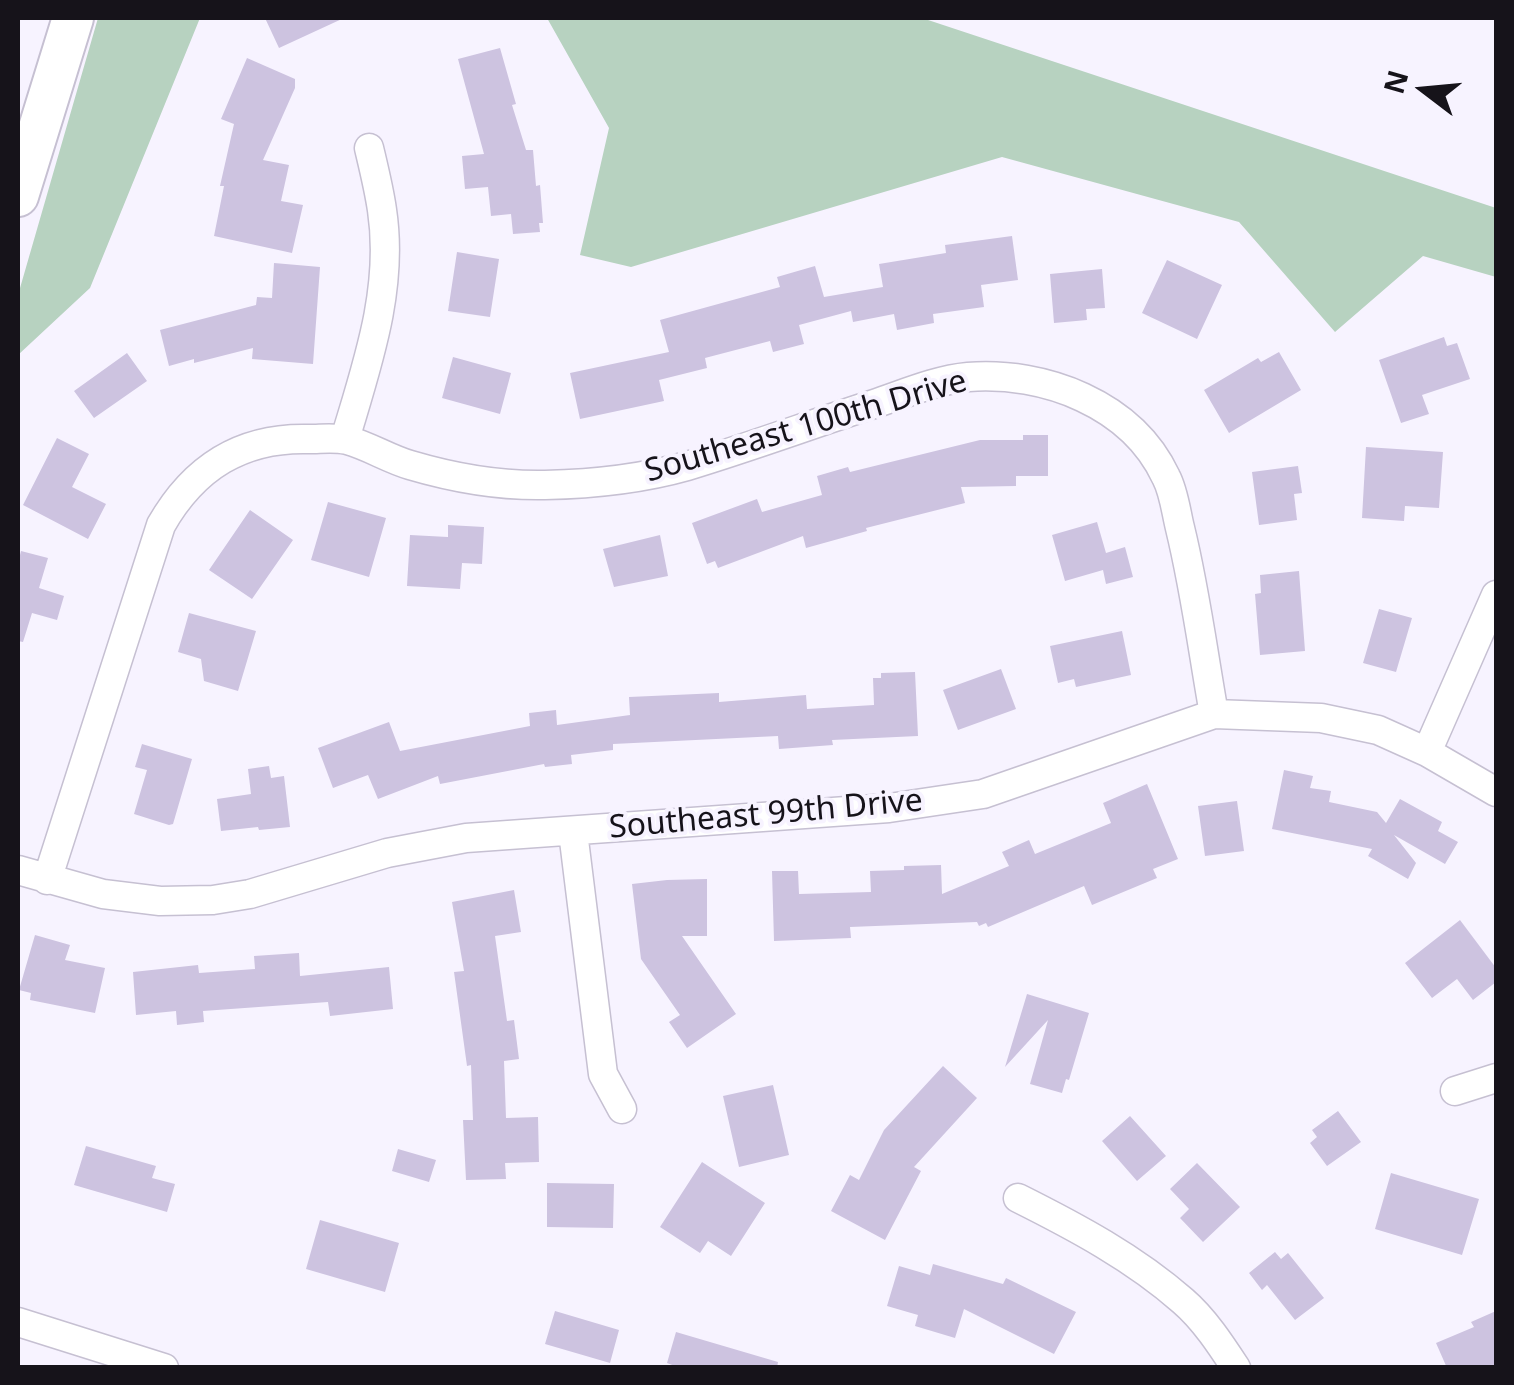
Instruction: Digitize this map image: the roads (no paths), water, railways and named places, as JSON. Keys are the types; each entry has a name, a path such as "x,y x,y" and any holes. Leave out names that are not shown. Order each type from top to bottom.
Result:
{"main road":[{"path":"18,196 73,18"}],"street":[{"path":"345,439 376,331 382,294 383,211 369,148"},
{"name":"Southeast 100th Drive","path":"47,880 153,544 173,504 208,468 228,455 276,440 345,439 408,465 474,481 542,485 599,482 684,466 942,381 989,377 1058,387 1094,402 1125,424 1168,478 1187,556 1214,714"},
{"path":"1428,752 1496,595"},
{"name":"Southeast 99th Drive","path":"18,870 103,894 160,901 213,900 250,894 387,854 466,838 889,808 983,794 1214,714 1322,718 1378,730 1428,752 1496,792"},
{"path":"574,832 602,1074 622,1109"},
{"path":"1455,1090 1496,1078"},
{"path":"1018,1198 1125,1257 1185,1302 1236,1368"},
{"path":"18,1322 164,1368"}]}
